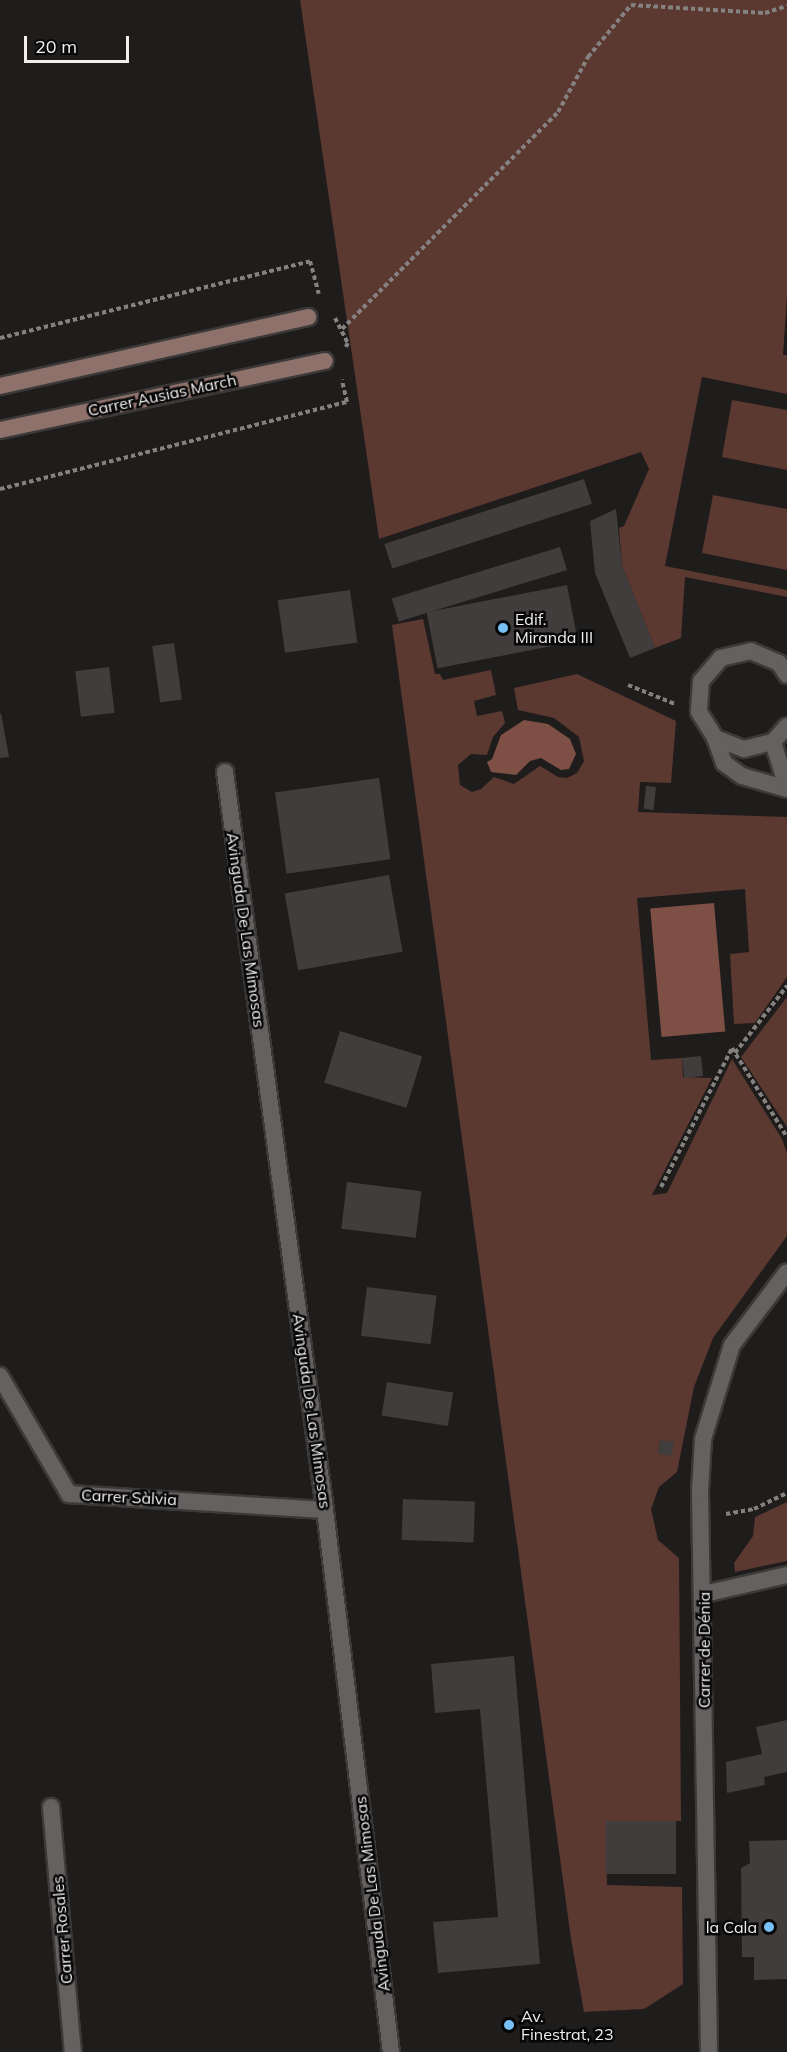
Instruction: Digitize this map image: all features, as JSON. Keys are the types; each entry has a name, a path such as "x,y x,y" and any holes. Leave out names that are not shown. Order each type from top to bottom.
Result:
{"main road":[{"path":"0,386 308,317"},
{"name":"Carrer Ausias March","path":"0,430 332,364"}],"street":[{"path":"787,675 779,663 751,651 721,658 701,681 699,712 715,738 724,763 742,776 787,788"},
{"path":"715,738 744,749 774,742 787,726"},
{"path":"774,742 787,788"},
{"name":"Avinguda De Las Mimosas","path":"225,772 326,1510 391,2052"},
{"name":"Carrer de Dénia","path":"709,2052 703,1439 732,1345 787,1272"},
{"name":"Carrer Sàlvia","path":"0,1376 69,1494 326,1510"},
{"path":"704,1594 787,1575"},
{"name":"Carrer Rosales","path":"51,1807 73,2052"}],"path":[{"path":"342,329 558,112 588,57 631,5 765,13 787,6"},
{"path":"0,338 310,261 322,306"},
{"path":"0,489 346,402 332,364"},
{"path":"628,685 699,712"},
{"path":"735,1053 787,986"},
{"path":"661,1187 732,1048 787,1137"},
{"path":"702,1518 754,1509 787,1492"}],"shaded area":[{"path":"300,0 787,0 787,297 783,355 787,355 787,394 702,377 665,566 787,590 787,597 685,577 681,638 655,648 622,566 619,528 624,526 649,469 641,452 379,539"},
{"path":"732,400 787,410 787,470 722,457"},
{"path":"713,495 787,509 787,570 702,553"},
{"path":"423,619 435,674 440,674 443,680 491,670 496,695 474,701 477,716 502,711 505,723 493,737 487,755 471,754 458,765 460,785 472,792 481,789 494,777 514,784 540,766 558,777 567,778 577,773 584,761 579,737 554,718 518,710 514,688 577,674 676,721 671,783 640,782 638,812 787,817 787,977 755,1023 734,1024 730,954 749,952 745,889 637,898 651,1060 682,1058 683,1077 712,1078 652,1195 667,1193 732,1059 782,1139 787,1153 787,1236 713,1338 694,1387 677,1472 659,1487 651,1509 658,1540 679,1558 681,1821 606,1822 607,1885 682,1887 683,1984 644,2009 584,2012 571,1939 392,625"},
{"path":"524,720 548,724 570,739 576,754 569,769 561,770 541,758 530,761 516,775 491,772 487,762 492,759 501,735"},
{"path":"714,903 725,1032 661,1037 650,909"},
{"path":"787,997 787,1127 741,1057"},
{"path":"787,1502 787,1561 735,1572 734,1563 753,1536 755,1517"}],"building":[{"path":"584,479 592,504 392,569 384,544"},
{"path":"616,509 622,566 655,648 630,658 595,573 590,521"},
{"path":"560,547 567,570 399,621 392,598"},
{"name":"Edif. Miranda III","path":"567,585 578,641 438,668 427,612"},
{"path":"350,590 357,642 285,653 278,600"},
{"path":"174,643 182,699 160,703 152,646"},
{"path":"109,667 115,713 81,717 75,671"},
{"path":"0,714 9,757 0,758"},
{"path":"379,778 390,859 286,874 275,793"},
{"path":"646,786 656,787 654,810 644,809"},
{"path":"389,875 403,952 298,970 285,893"},
{"path":"340,1031 422,1056 406,1108 324,1083"},
{"path":"701,1056 703,1076 684,1078 682,1058"},
{"path":"347,1182 421,1191 416,1238 341,1229"},
{"path":"367,1287 436,1296 431,1344 361,1336"},
{"path":"387,1382 453,1392 448,1426 382,1416"},
{"path":"660,1440 674,1442 672,1456 658,1454"},
{"path":"403,1499 475,1502 474,1542 402,1540"},
{"path":"514,1656 540,1964 438,1973 433,1922 498,1917 480,1709 435,1713 431,1664"},
{"path":"787,1720 787,1772 764,1777 765,1785 727,1793 726,1762 762,1754 756,1727"},
{"path":"606,1821 676,1821 676,1874 606,1874"},
{"name":"la Cala","path":"787,1840 787,1979 754,1980 754,1957 742,1957 741,1868 750,1863 749,1841"}],"place":[{"name":"Edif. Miranda III","path":"503,628"},
{"name":"la Cala","path":"769,1927"},
{"name":"Av. Finestrat, 23","path":"509,2025"}]}
